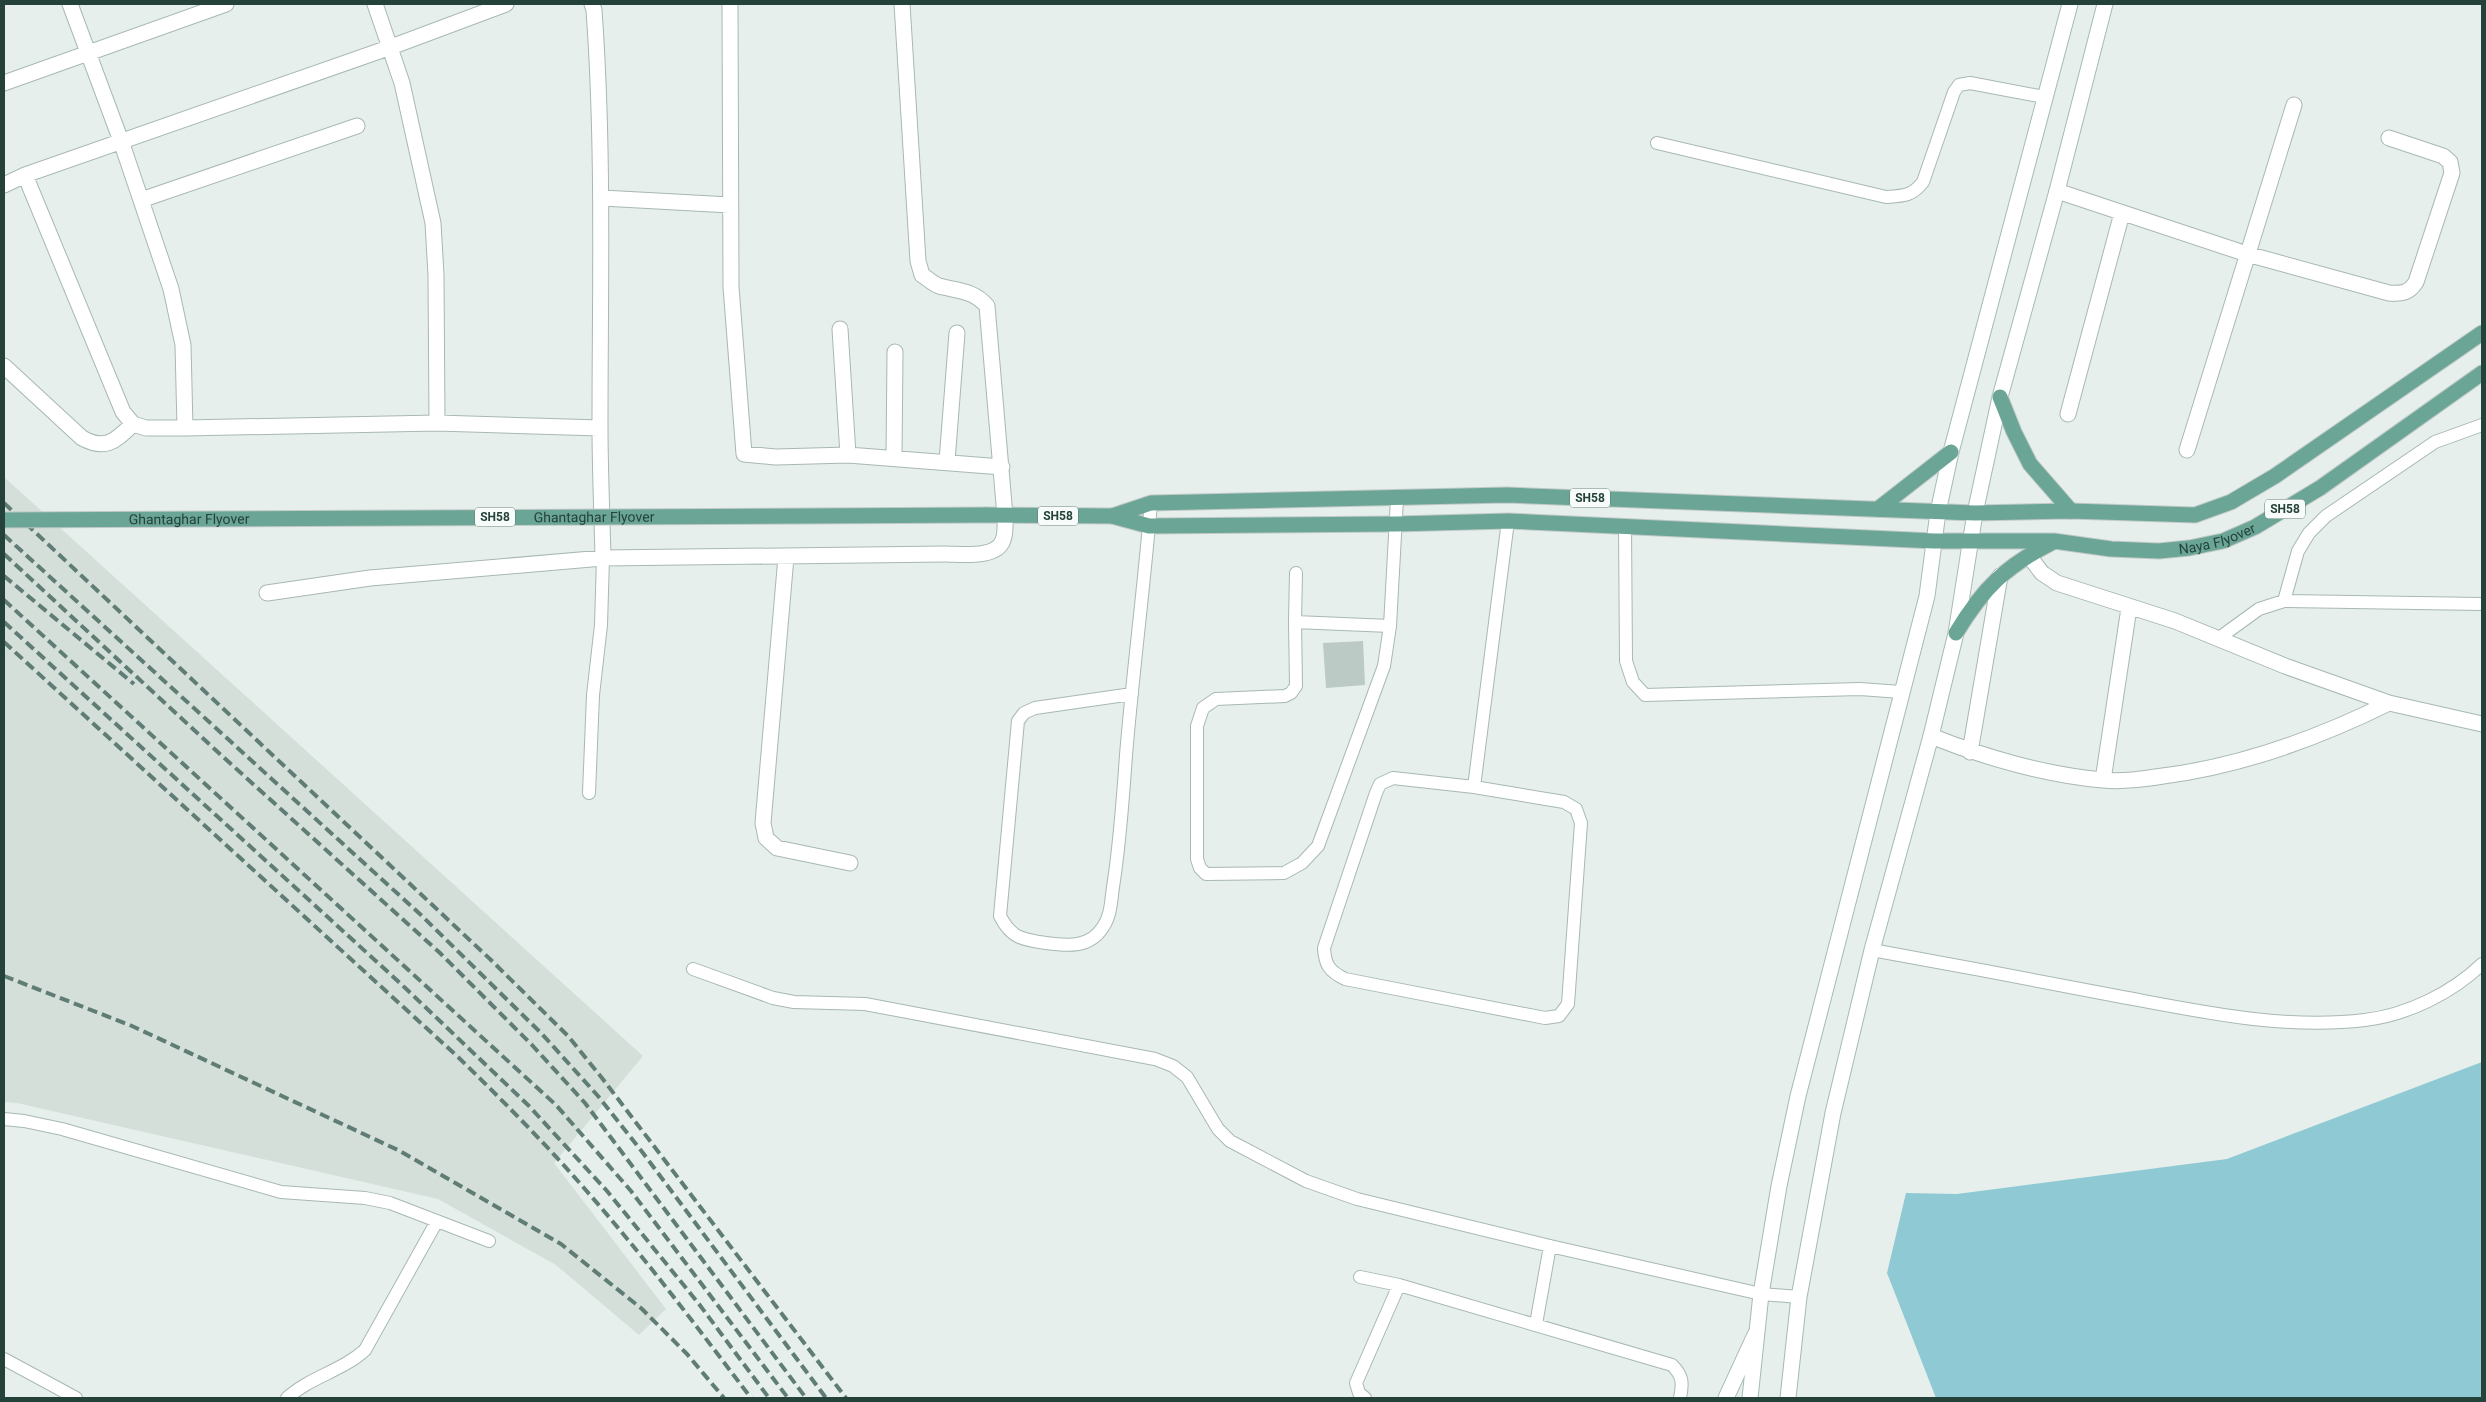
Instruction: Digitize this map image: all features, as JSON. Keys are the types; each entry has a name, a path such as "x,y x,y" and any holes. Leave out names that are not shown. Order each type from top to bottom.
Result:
{"main road":[{"name":"Naya Flyover","path":"2071,511 2195,515 2231,502 2275,476 2482,333"},
{"name":"Naya Flyover","path":"2054,541 2111,549 2159,551 2189,548 2223,541 2255,528 2320,488 2482,373"},
{"path":"2000,397 2014,432 2030,464 2071,511"},
{"path":"1878,509 1950,452"},
{"name":"SH58","path":"1112,516 1151,503 1507,496 1975,513 2071,511"},
{"name":"SH58","path":"1005,516 1112,516 1149,526 1508,521 1934,541 2054,541"},
{"name":"Ghantaghar Flyover","path":"4,520 1005,516"},
{"path":"1956,633 1974,603 2000,576 2054,541"}],"street":[{"path":"70,4 121,141 171,290 183,345 185,428"},
{"path":"4,83 226,4"},
{"path":"375,4 402,83 433,223 436,275 436,423"},
{"path":"4,185 25,175 391,47 506,4"},
{"path":"592,4 599,73 602,198 600,428 603,558"},
{"path":"730,4 731,287 744,454 776,457 848,455 947,461 1002,467"},
{"path":"267,593 370,578 603,558 985,553 999,548 1004,539 1005,516 987,306 980,298 967,292 937,285 922,275 918,261 902,4"},
{"path":"1750,1398 1761,1294 1779,1186 1798,1096 1927,596 1938,512 1950,452 2070,4"},
{"path":"1788,1398 1799,1297 1833,1113 1872,950 1931,736 1956,633 1975,513 2000,397 2057,191 2105,4"},
{"path":"2187,450 2246,254 2294,105"},
{"path":"141,200 357,126"},
{"path":"2057,191 2246,254 2389,293 2402,294 2411,290 2416,282 2452,173 2450,162 2443,156 2389,138"},
{"path":"25,175 123,412 133,424 146,428 436,423 600,428"},
{"path":"602,198 730,204"},
{"path":"2068,414 2122,213"},
{"path":"840,329 848,455"},
{"path":"947,461 957,333"},
{"path":"894,458 895,352"},
{"path":"4,366 82,438 92,444 102,445 115,440 133,424"},
{"path":"2029,556 2042,574 2057,583 2129,608 2175,621 2285,666 2390,703 2482,724"},
{"path":"786,557 764,823 766,838 777,848 850,863"},
{"path":"1970,752 2000,576"},
{"path":"2103,780 2129,608"},
{"path":"1931,736 1970,752 2065,775 2103,780 2132,780 2185,773 2240,761 2344,725 2390,703"},
{"path":"1726,1398 1756,1334"}],"lane":[{"path":"1657,143 1886,197 1901,196 1915,192 1923,182 1954,92 1959,85 1970,83 2044,97"},
{"path":"2284,601 2298,552 2310,533 2326,516 2435,442 2482,425"},
{"path":"1296,573 1296,686 1291,693 1285,696 1216,699 1203,708 1197,726 1197,859 1200,868 1206,874 1284,873 1302,863 1318,846 1384,666 1390,626 1397,499"},
{"path":"1132,694 1034,708 1024,713 1018,721 1000,916 1011,932 1023,940 1068,946 1081,945 1092,939 1103,929 1108,918 1119,852 1151,503"},
{"path":"1474,787 1508,521"},
{"path":"1625,526 1626,662 1633,682 1645,695 1860,689 1901,692"},
{"path":"589,793 593,696 601,625 603,558"},
{"path":"2219,638 2259,609 2284,601 2482,604"},
{"path":"1295,622 1390,626"},
{"path":"1393,778 1474,787 1564,802 1576,809 1581,823 1568,1004 1559,1016 1545,1018 1345,979 1332,972 1325,963 1324,948 1380,784 1393,778"},
{"path":"1872,950 2198,1011 2268,1020 2324,1022 2367,1020 2437,998 2464,982 2482,964"},
{"path":"693,969 773,998 794,1002 865,1004 1155,1059 1173,1066 1188,1077 1218,1128 1230,1141 1306,1181 1357,1199 1550,1246 1761,1294 1799,1297"},
{"path":"4,1119 62,1129 281,1192 365,1198 390,1204 489,1240"},
{"path":"288,1398 307,1382 340,1368 354,1360 365,1350 437,1221"},
{"path":"1536,1324 1550,1246"},
{"path":"1360,1277 1399,1285 1672,1364 1680,1372 1683,1383 1680,1398"},
{"path":"1365,1398 1359,1393 1356,1383 1399,1285"},
{"path":"4,1359 76,1398"}],"shaded area":[{"path":"4,477 643,1056 554,1163 666,1309 639,1335 556,1265 438,1199 17,1103 4,1102"}],"water":[{"path":"2482,1062 2482,1398 1936,1398 1887,1273 1906,1193 1957,1194 2227,1159"}],"building":[{"path":"1363,641 1365,685 1326,688 1323,643"}],"railway":[{"path":"4,503 491,960 568,1036 846,1398"},
{"path":"4,535 421,915 542,1034 598,1096 643,1153 826,1398"},
{"path":"4,554 221,755 440,953 532,1045 585,1103 806,1398"},
{"path":"4,576 134,684"},
{"path":"4,600 556,1105 631,1191 788,1398"},
{"path":"4,622 400,983 528,1105 607,1191 699,1304 769,1398"},
{"path":"4,642 458,1057 506,1105 606,1213 751,1398"},
{"path":"4,976 132,1026 400,1151 561,1244 642,1309 687,1354 724,1398"}]}
